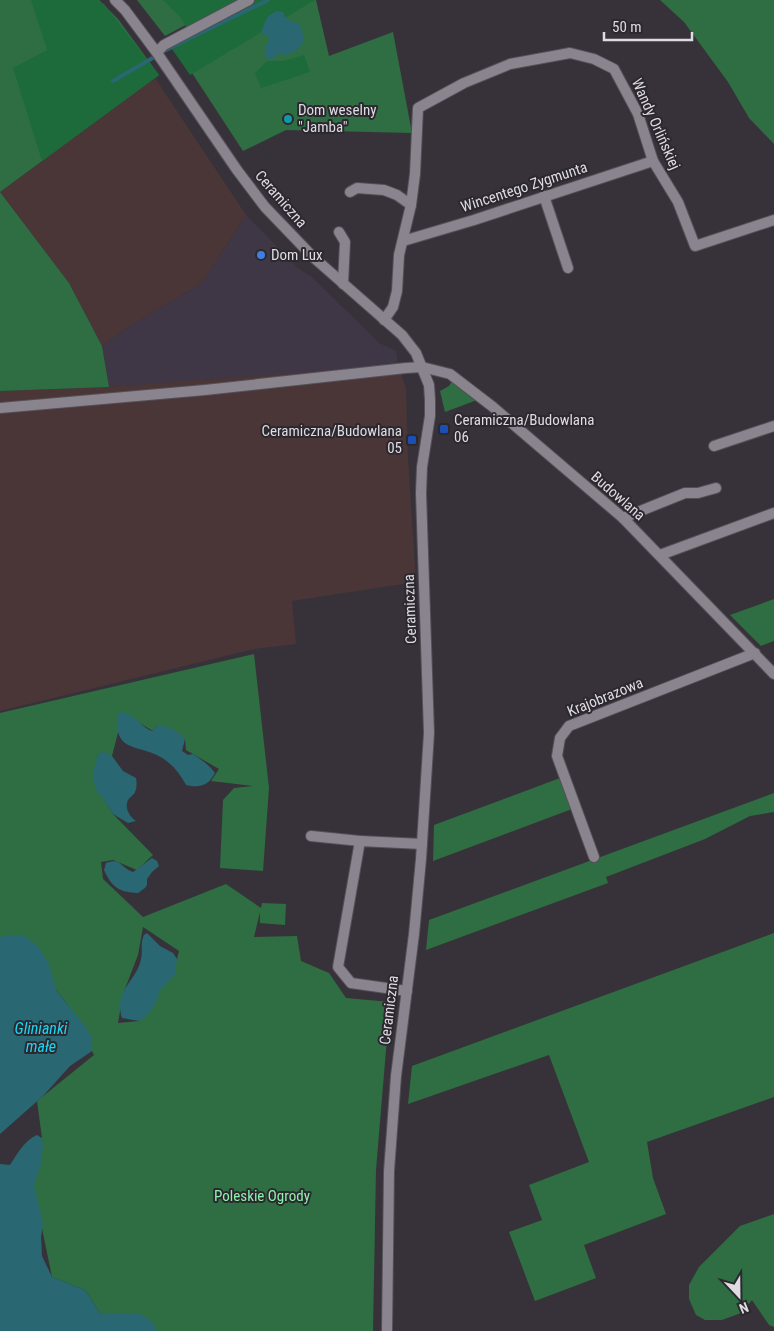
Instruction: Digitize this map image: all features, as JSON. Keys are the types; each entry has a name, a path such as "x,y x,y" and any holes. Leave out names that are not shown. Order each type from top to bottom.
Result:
{"street":[{"name":"Ceramiczna","path":"115,0 159,54 237,170 265,207 313,257 402,335 422,367 429,385 430,416 422,468 421,493 429,733 414,934 396,1076 388,1171 386,1331"},
{"path":"159,54 164,45 248,0"},
{"name":"Wandy Orlińskiej","path":"411,205 415,174 418,108 464,83 510,64 570,53 594,59 614,69 638,114 653,161 678,202 695,246 774,220"},
{"name":"Wincentego Zygmunta","path":"403,241 474,220 653,161"},
{"path":"350,192 357,188 384,190 397,195 411,205 399,255 397,291 393,307 384,320"},
{"path":"544,196 568,268"},
{"path":"339,232 345,242 343,284"},
{"name":"Budowlana","path":"0,408 205,390 422,367 450,374 493,407 622,518 774,674"},
{"path":"714,446 774,426"},
{"path":"622,518 685,493 698,493 716,488"},
{"path":"660,555 774,513"},
{"name":"Krajobrazowa","path":"594,857 557,756 560,738 569,726 755,654"},
{"path":"311,836 422,844"},
{"path":"360,841 338,967 351,983 407,991"}],"shaded area":[{"path":"155,78 246,215 202,283 128,327 102,346 69,283 0,192"},
{"path":"246,215 299,269 312,277 379,343 396,351 398,365 251,378 109,387 102,346 128,327 202,283"},
{"path":"398,365 406,388 408,458 416,582 292,601 296,644 254,649 0,711 0,391 109,387"}],"green space":[{"path":"0,0 99,0 118,19 159,75 0,192"},
{"path":"31,0 97,0 104,4 159,75 42,161 13,68 47,50"},
{"path":"137,0 232,0 165,36"},
{"path":"163,0 239,0 187,29 181,18"},
{"path":"255,0 315,0 190,75 170,46"},
{"path":"272,0 316,0 329,56 393,32 412,133 286,130 243,151 177,50"},
{"path":"660,0 774,0 774,144 749,118 728,82 684,22"},
{"path":"304,55 310,72 261,88 255,73 267,61 283,61"},
{"path":"0,192 69,283 102,346 109,387 0,391"},
{"path":"452,381 477,400 445,412 440,391 449,386"},
{"path":"774,599 774,641 761,646 730,615"},
{"name":"Poleskie Ogrody","path":"254,654 269,788 263,871 220,868 223,800 234,788 253,786 211,781 219,769 186,750 185,739 157,725 153,731 123,713 112,756 98,754 94,782 113,814 153,855 137,870 113,860 101,862 103,879 143,917 226,884 261,908 262,903 286,904 285,925 260,923 260,912 254,937 297,936 301,961 329,973 346,998 390,1002 376,1170 373,1331 156,1331 100,1313 85,1290 52,1277 31,1175 42,1138 37,1101 94,1055 68,1005 56,990 0,938 0,713","holes":["143,927 179,951 177,959 139,1021 118,1023 123,994 138,955"]},
{"path":"560,778 572,809 433,861 434,825"},
{"path":"774,793 774,812 750,816 705,839 606,877 608,883 426,950 429,920"},
{"path":"774,933 774,1097 647,1142 653,1178 666,1214 584,1245 596,1278 535,1301 509,1232 542,1220 529,1185 589,1162 549,1055 408,1104 412,1066"},
{"path":"774,1214 774,1327 769,1325 752,1300 741,1313 722,1320 705,1320 696,1315 689,1299 689,1285 699,1267 740,1226"}],"water":[{"path":"277,11 283,12 287,19 299,24 303,40 302,44 295,51 284,55 279,53 272,60 265,57 265,47 270,39 261,33 268,17"},
{"path":"122,712 128,714 150,730 153,731 157,725 176,731 185,739 182,751 188,755 193,754 215,773 203,785 186,785 176,770 163,758 130,746 121,739 117,726 117,715"},
{"path":"104,752 112,756 123,771 136,778 136,790 128,800 127,809 136,821 128,823 113,814 97,792 93,773 98,754"},
{"path":"152,858 157,861 159,866 147,879 145,888 138,893 116,888 104,870 106,863 115,861 133,872"},
{"path":"147,933 160,946 173,953 177,959 175,974 159,991 154,1006 146,1017 139,1021 122,1018 120,1008 123,993 139,967 143,938"},
{"name":"Glinianki małe","path":"24,935 39,948 49,964 56,990 85,1026 92,1038 92,1051 70,1066 43,1096 0,1134 0,937"},
{"path":"37,1135 42,1138 43,1145 41,1164 34,1185 43,1224 41,1237 42,1256 52,1277 85,1290 100,1313 141,1314 152,1322 157,1331 0,1331 0,1164 10,1165 25,1144"}],"waterway":[{"path":"162,52 268,0"},
{"path":"113,81 156,56"}],"place":[{"name":"Dom weselny \"Jamba\"","path":"288,119"},
{"name":"Dom Lux","path":"261,255"},
{"name":"Ceramiczna/Budowlana 06","path":"444,429"},
{"name":"Ceramiczna/Budowlana 05","path":"412,440"}]}
